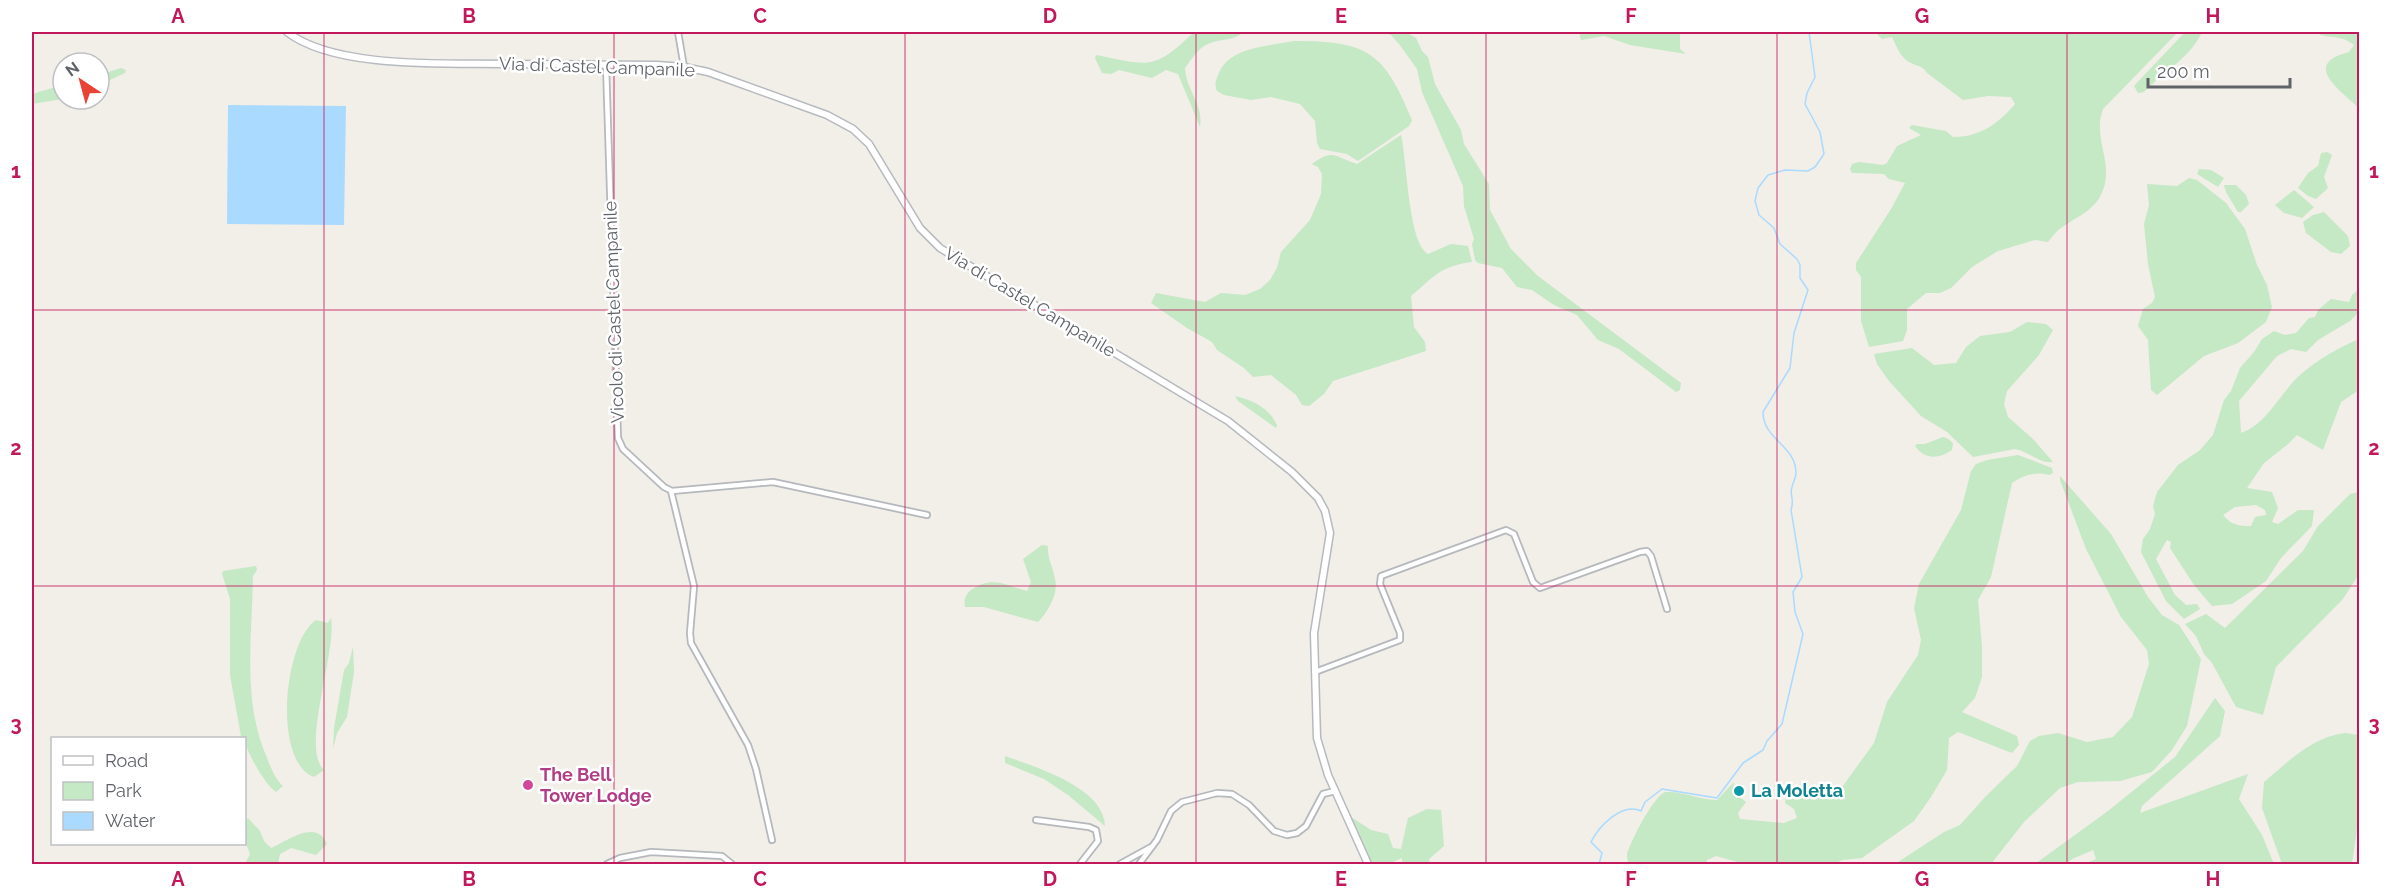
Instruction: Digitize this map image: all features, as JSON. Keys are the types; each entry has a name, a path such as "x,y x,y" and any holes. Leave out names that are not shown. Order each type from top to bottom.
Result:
{"street":[{"name":"Via di Castel Campanile","path":"287,32 320,50 386,60 684,67 711,73 796,104 831,117 853,129 869,144 918,225 940,248 1233,424 1306,485 1323,506 1330,533 1315,620 1318,741 1335,791 1368,864"},
{"path":"678,32 684,67"},
{"name":"Vicolo di Castel Campanile","path":"606,65 618,439 623,449 670,491"},
{"path":"772,840 756,769 748,745 691,641 694,583 670,491 773,482 927,515"},
{"path":"1315,672 1400,640 1400,633 1380,584 1379,579 1382,575 1506,530 1514,534 1533,582 1540,588 1647,551 1651,556 1667,609"},
{"path":"1139,864 1155,843 1171,811 1179,803 1217,793 1232,794 1244,801 1274,831 1287,835 1295,834 1306,826 1323,794 1335,791"},
{"path":"1036,820 1089,826 1096,830 1098,841 1080,864"},
{"path":"1120,864 1138,856 1155,843"},
{"path":"607,864 620,858 651,852 722,856 732,864"}],"green space":[{"path":"1194,32 1243,32 1235,37 1204,46 1185,68 1201,119 1200,127 1178,74 1166,70 1152,78 1119,70 1111,74 1102,73 1095,58 1096,55 1139,63 1149,62 1169,54"},
{"path":"1382,32 1406,32 1416,38 1422,51 1428,57 1435,84 1461,130 1464,144 1489,184 1490,210 1511,249 1538,276 1681,383 1680,390 1676,392 1619,349 1598,340 1577,315 1554,305 1532,290 1517,287 1502,268 1478,263 1475,260 1472,244 1474,239 1464,206 1463,186 1422,92 1417,69 1391,35"},
{"path":"1579,32 1680,32 1680,49 1686,54 1630,45 1604,36 1581,40"},
{"path":"1875,32 2178,32 2103,109 2100,132 2106,177 2104,188 2094,205 2059,229 2048,242 2035,240 1998,251 1972,267 1951,288 1940,293 1926,293 1907,309 1907,330 1903,341 1869,347 1861,321 1861,277 1856,270 1856,263 1905,183 1889,179 1884,174 1852,173 1850,169 1852,164 1859,162 1883,165 1887,163 1897,146 1921,135 1909,128 1912,125 1946,131 1953,137 1972,135 2002,118 2015,104 2011,97 1988,96 1963,100 1923,68 1906,60 1892,37 1882,39"},
{"path":"2185,32 2202,32 2184,57 2144,92 2138,93 2134,86"},
{"path":"2314,32 2359,32 2359,108 2335,86 2326,70 2328,63 2335,57 2349,52 2354,45 2343,39"},
{"path":"1294,41 1340,44 1370,55 1382,65 1402,97 1412,120 1409,126 1358,161 1347,154 1320,149 1317,143 1315,121 1300,104 1271,97 1251,100 1224,95 1217,91 1216,82 1219,73 1231,58 1262,46"},
{"path":"121,68 126,70 125,73 111,79 111,71"},
{"path":"51,88 51,101 32,104 32,94"},
{"path":"1401,135 1412,218 1421,247 1428,254 1451,244 1468,246 1472,262 1445,269 1411,296 1414,327 1425,342 1426,351 1333,381 1324,394 1309,406 1302,405 1296,395 1271,375 1253,377 1244,368 1217,350 1212,342 1151,303 1156,293 1205,302 1221,293 1245,295 1260,289 1270,280 1277,268 1281,252 1310,220 1321,194 1322,174 1318,167 1312,164 1325,156 1334,155 1357,164"},
{"path":"2327,152 2332,155 2324,177 2328,188 2316,199 2298,188 2308,173 2318,166 2321,153"},
{"path":"2199,169 2211,170 2224,178 2218,187 2197,174"},
{"path":"2189,178 2197,180 2226,203 2245,229 2257,265 2267,285 2272,307 2266,322 2238,343 2204,356 2157,395 2151,390 2148,340 2138,326 2143,309 2152,303 2155,297 2148,264 2144,224 2149,205 2147,184 2177,186"},
{"path":"2224,185 2236,185 2246,195 2249,204 2241,212 2238,212"},
{"path":"2294,190 2314,207 2302,218 2284,213 2275,205"},
{"path":"2324,212 2348,236 2350,246 2341,254 2331,252 2306,233 2303,222 2313,215"},
{"path":"2359,289 2359,312 2350,321 2318,340 2306,352 2291,349 2277,356 2239,401 2241,433 2258,423 2307,369 2328,354 2359,339 2359,390 2341,402 2323,450 2297,435 2264,463 2247,488 2272,492 2278,508 2272,522 2278,524 2298,510 2314,510 2312,526 2281,558 2266,581 2232,604 2212,606 2194,585 2170,548 2171,542 2167,540 2156,559 2175,595 2186,605 2197,604 2200,609 2184,619 2166,601 2141,552 2143,539 2150,529 2155,514 2153,506 2157,492 2178,465 2200,450 2213,435 2224,400 2231,391 2240,368 2262,339 2274,331 2285,335 2296,333 2331,299 2349,302 2352,295","holes":["2256,505 2265,510 2266,515 2255,517 2251,526 2236,524 2223,515 2235,507"]},
{"path":"2027,322 2046,324 2053,330 2039,355 2007,391 2004,404 2008,417 2033,439 2053,462 2043,461 2015,449 1973,457 1947,432 1921,416 1889,381 1877,364 1874,354 1912,348 1934,365 1956,363 1966,347 1980,336 2010,332"},
{"path":"1235,396 1265,409 1277,425 1276,428 1238,401"},
{"path":"1943,437 1953,443 1952,450 1942,455 1928,456 1915,446 1917,444 1925,444"},
{"path":"2018,455 2052,468 2053,473 2029,475 2012,483 1991,577 1978,600 1982,677 1975,698 1962,712 2017,736 2019,745 2012,753 1958,732 1949,738 1947,770 1914,821 1862,858 1842,860 1835,864 1745,864 1716,856 1707,860 1706,864 1628,864 1627,855 1637,830 1649,809 1666,792 1717,800 1734,782 1733,792 1746,802 1738,813 1740,819 1784,823 1797,818 1794,809 1785,803 1786,798 1829,797 1837,794 1874,743 1887,702 1918,655 1921,640 1914,608 1919,584 1961,510 1971,471 1976,464 1987,460"},
{"path":"2060,476 2111,534 2148,597 2162,615 2179,625 2201,659 2187,726 2172,750 2152,772 2120,781 2078,782 2060,788 2024,822 1991,864 1895,864 1944,832 1960,825 2017,766 2030,741 2039,736 2058,733 2087,742 2113,737 2132,717 2149,664 2147,650 2121,617 2086,549"},
{"path":"2359,492 2359,574 2343,599 2276,667 2263,715 2236,707 2212,663 2204,654 2196,636 2185,624 2206,614 2225,628 2303,551 2318,526 2350,494"},
{"path":"1042,545 1048,546 1048,555 1056,584 1052,602 1038,622 984,607 965,607 967,594 986,583 999,583 1027,591 1031,582 1023,559"},
{"path":"256,566 257,570 253,576 251,692 259,736 272,769 283,786 276,792 262,775 248,751 246,737 241,736 230,675 230,599 223,571"},
{"path":"331,618 329,653 317,722 316,742 318,759 324,770 314,777 301,767 292,749 287,701 296,651 305,632 316,620 328,623"},
{"path":"353,647 354,672 347,717 337,733 333,749 334,728 344,670 349,663"},
{"path":"2215,698 2225,711 2220,736 2142,806 2140,813 2248,774 2239,799 2262,835 2274,864 2084,864 2096,859 2093,850 2066,864 2035,864 2108,811 2175,757"},
{"path":"2345,733 2359,735 2359,815 2352,864 2282,864 2262,808 2264,782 2311,745 2333,735"},
{"path":"1005,756 1066,780 1081,790 1102,812 1105,826 1068,795 1044,779 1005,763"},
{"path":"1427,809 1441,810 1444,846 1429,859 1430,864 1402,864 1402,858 1388,864 1371,864 1351,817 1371,830 1388,834 1393,848 1401,849 1408,818"},
{"path":"248,818 260,831 264,841 271,848 309,832 322,836 327,844 316,855 291,848 280,854 278,864 245,864 250,854 246,844"}],"water":[{"path":"228,105 346,106 344,225 227,224"}],"waterway":[{"path":"1599,864 1602,853 1591,842 1612,817 1626,810 1641,811 1645,802 1662,789 1717,798 1743,763 1763,750 1767,741 1782,724 1803,634 1795,612 1793,592 1802,577 1791,510 1791,490 1796,473 1795,463 1768,429 1764,422 1763,412 1790,368 1794,333 1808,290 1800,278 1800,265 1797,259 1780,244 1774,228 1759,215 1755,201 1758,188 1768,175 1785,170 1808,171 1815,167 1824,154 1820,132 1805,104 1807,93 1815,77 1809,32"}],"place":[{"name":"The Bell Tower Lodge","path":"528,785"},
{"name":"La Moletta","path":"1739,791"}]}
